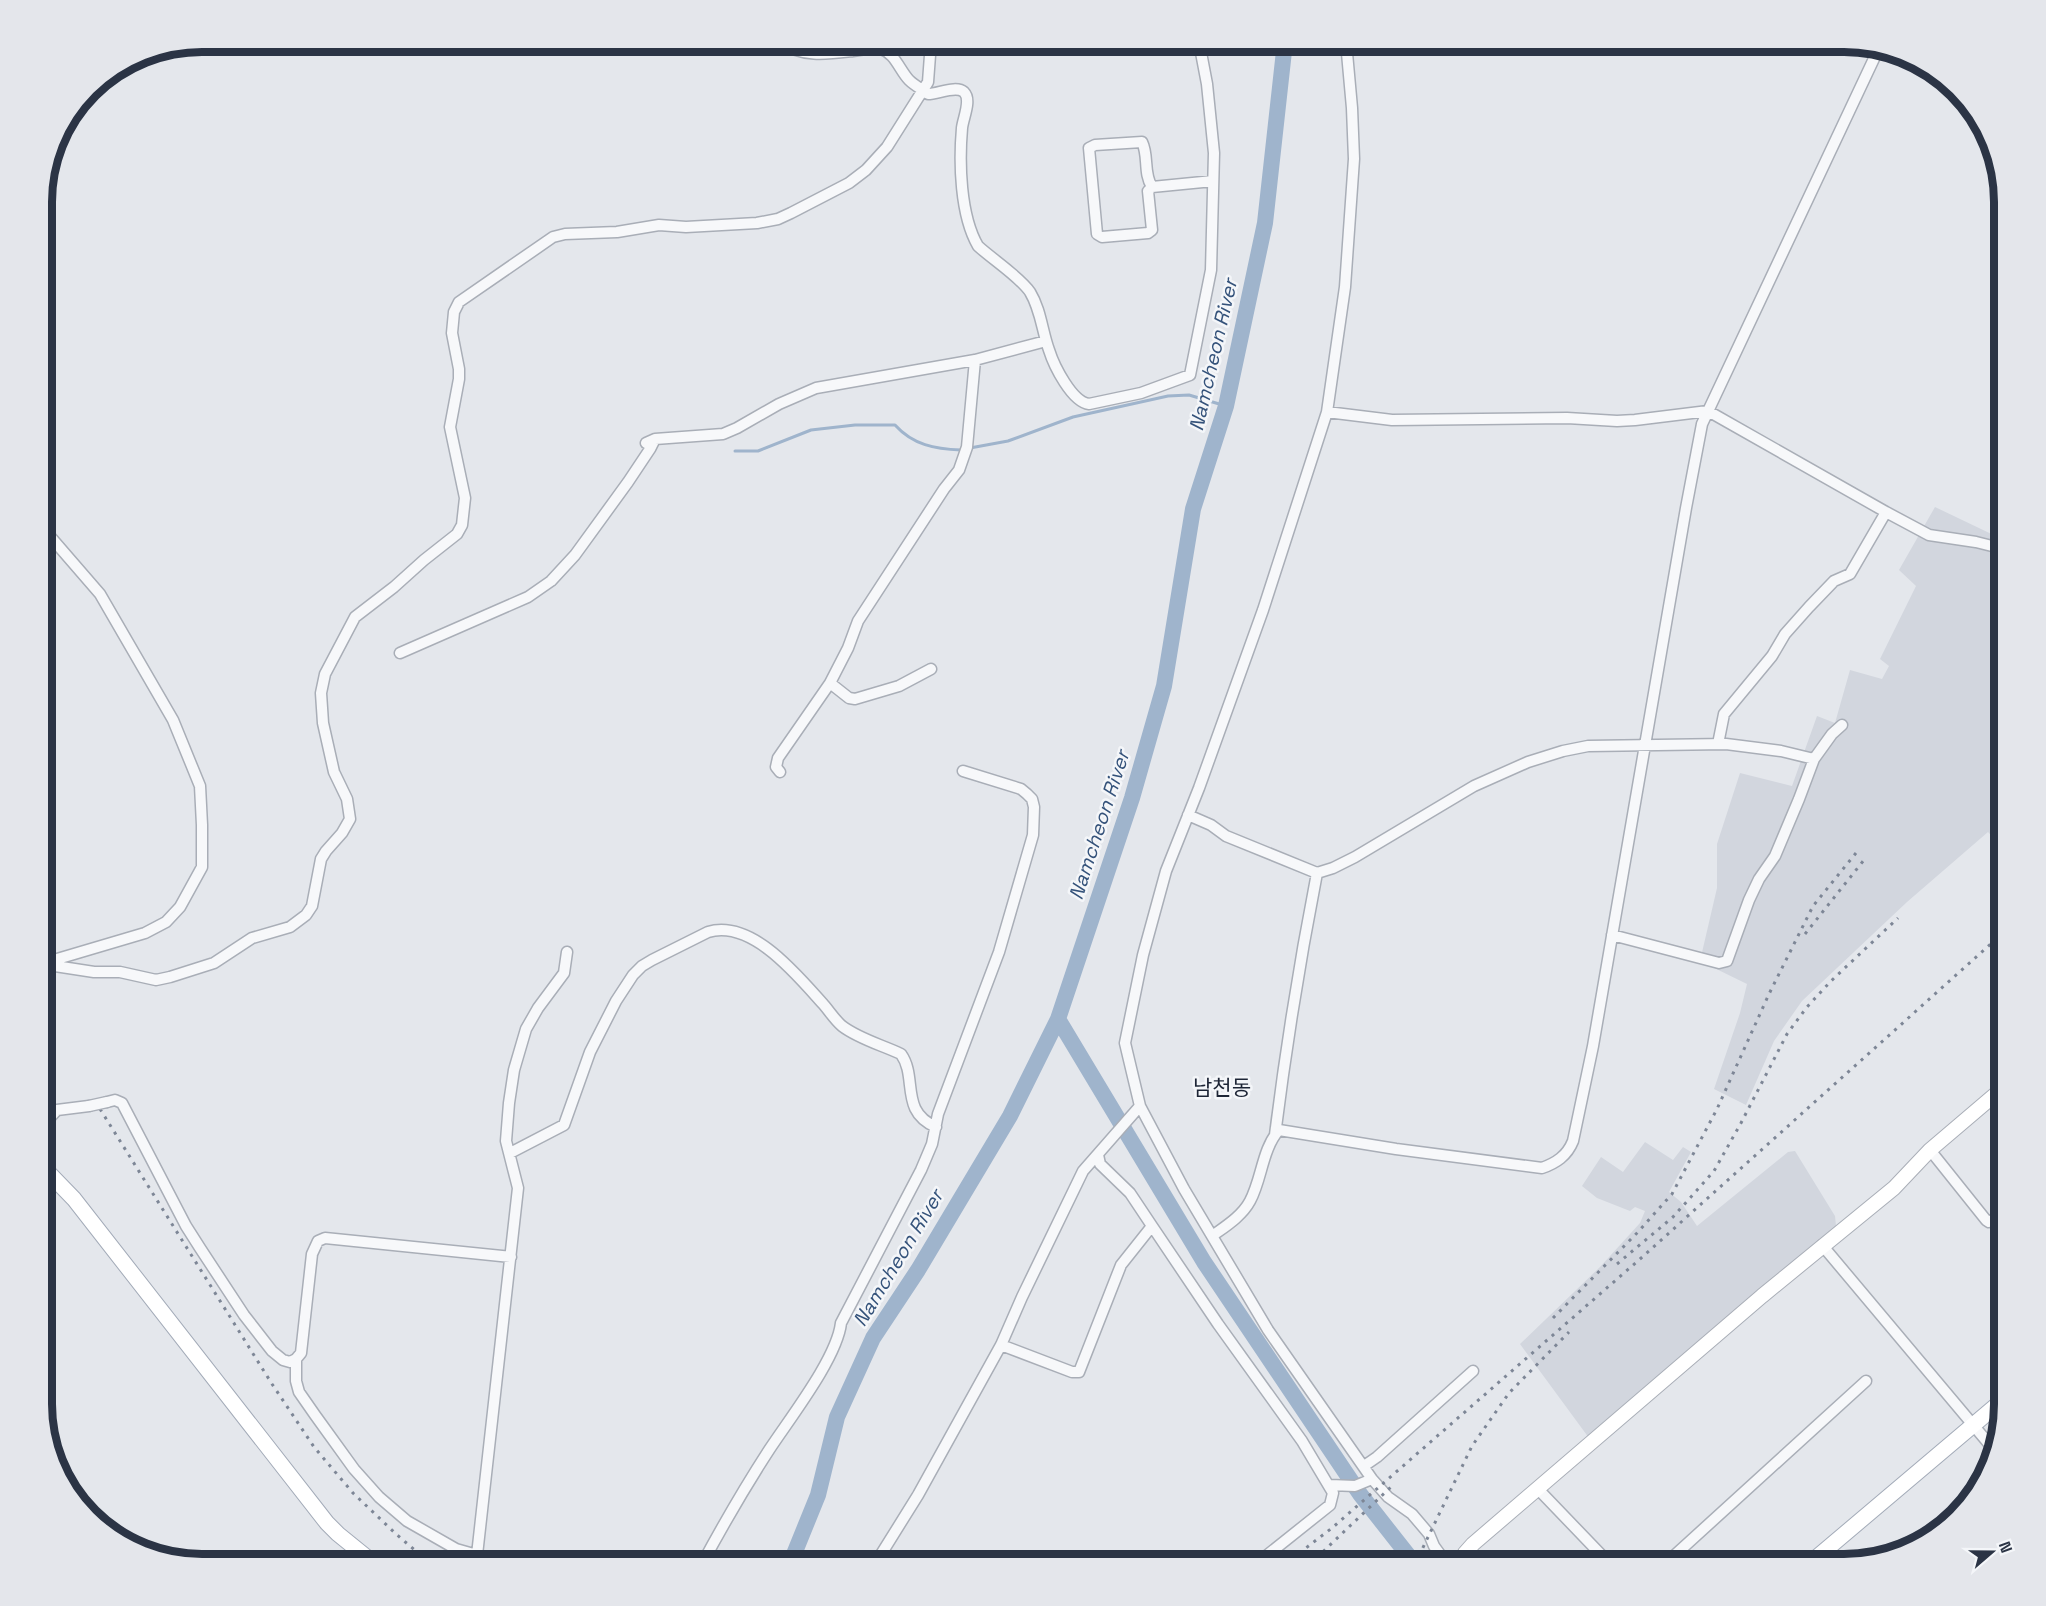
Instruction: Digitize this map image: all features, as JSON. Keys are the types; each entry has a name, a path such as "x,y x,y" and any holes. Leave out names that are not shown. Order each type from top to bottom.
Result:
{"main road":[{"path":"1464,1554 1537,1488 1822,1245 1894,1188 1930,1150 1994,1096"},
{"path":"53,1177 74,1199 327,1523 363,1554"},
{"path":"1821,1554 1994,1408"}],"street":[{"path":"803,52 840,52"},
{"path":"887,52 914,85 923,90 932,94 954,89 962,90 966,94 968,103 962,129 962,198 973,237 978,246 1029,291 1060,374 1075,396 1083,403 1119,399 1190,375 1211,270 1214,153 1207,84 1201,52"},
{"path":"53,966 94,972 120,972 156,980 170,977 214,963 252,938 290,927 306,915 312,906 321,859 350,819 347,799 334,772 323,723 321,693 325,674 355,617 457,534 462,525 465,498 450,427 459,379 452,333 454,312 459,302 553,237 565,234 617,232 659,225 686,227 757,223 778,219 849,183 866,170 897,134 928,82 930,52"},
{"path":"1347,52 1354,159 1343,302 1327,412 1263,610 1166,871 1143,955 1125,1043 1136,1110 1268,1330 1372,1479 1388,1497 1412,1514 1429,1533 1440,1554"},
{"path":"1275,1135 1279,1130 1289,1131 1396,1149 1542,1168 1569,1152 1593,1046 1702,424 1876,57"},
{"path":"1152,187 1147,180 1142,142 1095,145 1089,148 1097,234 1102,237 1148,233 1152,230 1148,191 1152,187 1213,181"},
{"path":"400,652 528,597 551,581 575,555 628,482 650,449 650,441 723,434 779,404 816,388 975,360 1046,340"},
{"path":"780,772 776,767 778,758 830,683 848,648 858,621 944,489 959,470 967,447 975,360"},
{"path":"1327,412 1392,420 1567,418 1617,421 1708,411 1929,535 1994,546"},
{"path":"1718,744 1724,714 1772,656 1785,634 1809,607 1834,581 1850,574 1886,512"},
{"path":"53,540 100,594 173,720 200,786 202,825 202,867 180,907 166,922 145,933 53,961"},
{"path":"830,683 849,698 855,699 898,686 931,669"},
{"path":"1612,935 1719,963 1727,961 1749,900 1759,879 1775,856 1814,759 1842,724"},
{"path":"1188,815 1211,825 1226,836 1317,873 1355,857 1474,786 1528,762 1563,750 1588,746 1718,744 1751,746 1814,759"},
{"path":"708,1554 734,1508 813,1384 840,1336 841,1323 921,1170 932,1144 938,1114 999,952 1033,835 1034,807 1032,799 1021,789 963,771"},
{"path":"1212,1236 1238,1216 1251,1200 1275,1135 1287,1037 1317,873"},
{"path":"510,1153 564,1125 590,1052 616,1001 633,975 652,960 719,928 745,934 782,961 851,1033 901,1054 908,1068 909,1090 913,1102 924,1120 936,1127"},
{"path":"479,1554 518,1188 506,1141 508,1103 520,1046 526,1029 564,972 567,952"},
{"path":"53,1110 115,1100 122,1103 186,1226 244,1314 272,1351 283,1360 290,1362 301,1353 312,1254 318,1241 325,1238 511,1257"},
{"path":"53,1114 57,1110"},
{"path":"881,1554 918,1495 1001,1345 1083,1171 1117,1135 1136,1110"},
{"path":"1930,1150 1986,1220 1989,1222 1994,1220"},
{"path":"1098,1155 1100,1164 1130,1193 1218,1324 1302,1442 1334,1493 1330,1505 1269,1554"},
{"path":"1001,1345 1072,1372 1079,1372 1121,1265 1152,1226"},
{"path":"1822,1245 1988,1443"},
{"path":"296,1359 296,1381 299,1392 338,1449 379,1497 421,1530 467,1554"},
{"path":"1364,1466 1473,1371"},
{"path":"1676,1554 1748,1486 1866,1382"},
{"path":"1330,1485 1355,1486 1372,1479"},
{"path":"1537,1488 1600,1554"}],"shaded area":[{"path":"1935,507 1994,535 1994,838 1988,832 1907,902 1802,1001 1774,1041 1746,1105 1714,1089 1740,1013 1747,984 1700,961 1717,888 1717,844 1740,773 1792,786 1817,716 1835,723 1850,670 1882,679 1889,666 1880,659 1916,586 1899,570"},
{"path":"1645,1142 1673,1160 1683,1147 1691,1152 1669,1192 1681,1202 1697,1226 1788,1152 1795,1151 1835,1216 1836,1226 1751,1296 1589,1438 1520,1344 1600,1267 1640,1223 1645,1211 1635,1207 1630,1211 1597,1198 1582,1186 1601,1157 1623,1172"}],"waterway":[{"name":"Namcheon River","path":"794,1554 818,1495 837,1417 873,1338 918,1270 1010,1116 1058,1019 1132,798 1164,686 1193,509 1226,406 1265,223 1284,52"},
{"path":"970,448 1008,441 1073,417 1168,396 1189,395 1226,406"},
{"path":"735,451 758,451 811,430 855,425 895,425 909,437 925,445 961,450"},
{"path":"1058,1019 1204,1262 1360,1494 1407,1554"}],"railway":[{"path":"1553,1318 1672,1194 1717,1109 1769,994 1813,906 1856,853"},
{"path":"1805,934 1864,860"},
{"path":"1617,1264 1673,1217 1714,1171 1787,1034 1807,1007 1831,981 1898,918"},
{"path":"1298,1554 1332,1528 1640,1259 1994,941"},
{"path":"100,1109 314,1447 353,1493 419,1554"},
{"path":"1420,1554 1472,1446 1509,1393 1569,1332"},
{"path":"1321,1554 1393,1485"}],"district":[{"name":"남천동","path":"1222,1088"}]}
